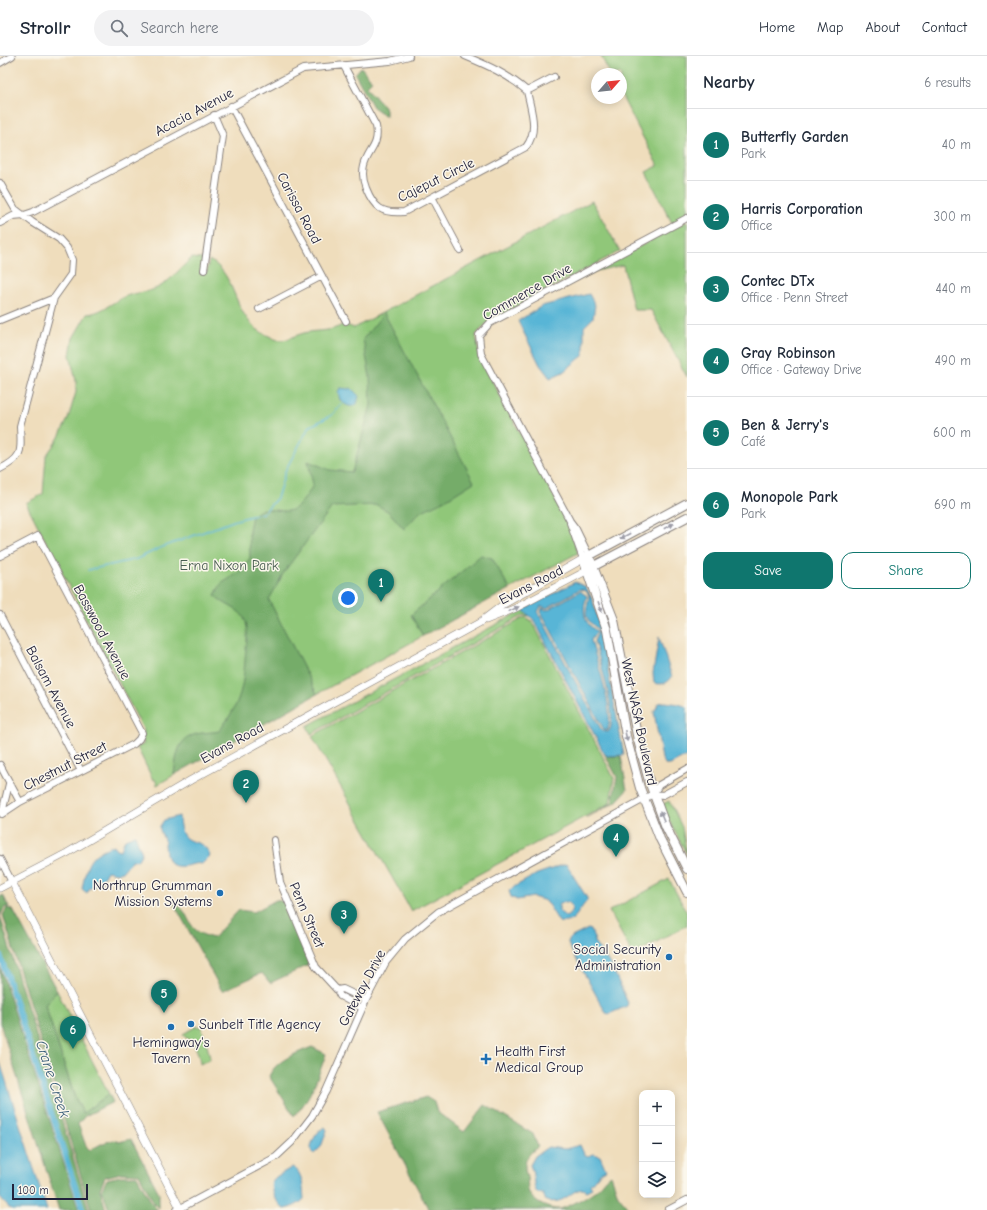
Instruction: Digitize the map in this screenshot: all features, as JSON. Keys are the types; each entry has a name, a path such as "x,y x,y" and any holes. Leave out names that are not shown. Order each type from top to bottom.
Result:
{"main road":[{"path":"586,558 687,503"},
{"path":"590,568 687,517"},
{"name":"West NASA Boulevard","path":"586,558 615,625 638,740 653,794 666,828 687,869"},
{"name":"West NASA Boulevard","path":"590,568 607,630 629,748 644,800 662,844 687,892"}],"street":[{"path":"0,63 12,56"},
{"name":"Acacia Avenue","path":"0,223 13,216 24,215 303,69 390,61 409,56"},
{"path":"465,56 491,67 518,82 528,91 554,77"},
{"name":"Cajeput Circle","path":"344,66 376,126 378,135 375,145 364,166 363,176 372,202 381,210 392,213 404,212 526,147 533,139 534,129 528,91"},
{"name":"Carissa Road","path":"231,106 346,321"},
{"path":"204,270 223,136 214,115"},
{"path":"0,183 15,209 59,239 67,248 72,260 71,274 54,298 20,426 21,445 18,457 14,462 0,469"},
{"path":"432,197 460,250"},
{"name":"Commerce Drive","path":"586,558 576,529 570,521 481,354 479,335 490,323 687,218"},
{"path":"259,309 322,276"},
{"path":"0,320 54,298"},
{"name":"Basswood Avenue","path":"0,556 38,536 142,732 139,739"},
{"name":"Evans Road","path":"479,623 504,604 586,558"},
{"name":"Evans Road","path":"0,888 67,853 191,780 479,623 516,608 590,568"},
{"name":"Balsam Avenue","path":"0,615 81,771"},
{"name":"Chestnut Street","path":"1,815 20,802 134,744 139,739"},
{"path":"0,765 20,802"},
{"name":"Gateway Drive","path":"179,1209 270,1160 292,1142 312,1116 326,1091 362,1008 386,962 405,939 438,912 644,800 653,794 659,785 687,769"},
{"path":"1,815 9,788 9,781"},
{"name":"Gateway Drive","path":"653,794 663,795 687,782"},
{"name":"Penn Street","path":"274,840 280,882 316,967 337,990 340,996 362,1008"},
{"path":"0,860 179,1209"},
{"path":"337,990 343,989 366,1000"},
{"path":"668,1210 687,1200"}],"green space":[{"path":"601,56 687,56 687,215 672,223 646,172 658,166 626,104 627,104 627,68 607,68"},
{"path":"361,67 372,81 367,86 386,109 386,116 373,107 355,74"},
{"name":"Erna Nixon Park","path":"592,201 620,251 489,321 476,335 479,356 567,521 578,553 510,589 507,585 420,631 423,636 317,694 314,689 175,768 174,775 157,785 155,779 153,780 137,747 144,744 142,740 144,731 26,503 43,494 46,456 58,439 68,419 76,392 76,381 70,355 73,338 87,314 99,311 123,297 157,288 171,278 192,258 203,259 202,272 207,272 209,260 219,267 226,276 241,309 248,320 257,329 274,339 286,339 304,333 334,329 344,324 354,328"},
{"path":"687,221 687,377 651,310 634,310 623,265 596,271 564,287"},
{"path":"384,313 474,482 447,499 420,512 404,529 389,512 377,505 332,507 284,572 269,600 317,694 174,775 176,758 182,743 194,735 219,731 233,710 240,692 245,661 247,625 244,618 238,611 215,595 221,584 239,572 250,558 249,530 252,516 262,509 292,510 300,505 306,497 313,485 308,461 330,470 352,472 371,405 370,377 363,339"},
{"path":"481,555 492,558 510,589 423,636 411,615"},
{"path":"523,610 529,616 524,615 311,734 307,726"},
{"path":"525,617 532,621 614,778 610,803 411,911 312,736"},
{"path":"604,753 607,756 621,756 627,790 616,802 586,818 612,803 617,777"},
{"path":"669,801 682,827 687,855 661,805"},
{"path":"669,879 687,913 687,925 633,955 609,911"},
{"path":"3,895 9,907 5,907 0,916 0,897"},
{"path":"276,900 285,902 309,965 270,983 262,973 222,991 173,902 184,911 192,926 197,931 203,935 213,938 239,910 254,912"},
{"path":"7,908 13,910 57,991 45,1005 74,1095 83,1113 109,1094 113,1102 85,1116 78,1124 86,1146 90,1150 103,1143 114,1140 119,1142 131,1139 159,1193 159,1208 154,1203 139,1174 121,1173 105,1177 100,1189 106,1210 91,1210 3,915"},
{"path":"0,916 89,1210 82,1210 0,959"},
{"path":"0,967 79,1210 59,1210 0,1023"},
{"path":"57,991 109,1094 83,1114 74,1095 45,1005"},
{"path":"197,1026 201,1027 210,1059 200,1064 196,1048 183,1034"},
{"path":"312,1047 326,1054 305,1103 294,1116 269,1076 272,1070 282,1061"},
{"path":"426,1097 434,1102 437,1112 464,1132 485,1105 533,1134 538,1147 528,1156 525,1162 525,1170 529,1193 538,1203 556,1209 569,1206 595,1191 611,1175 618,1195 630,1210 429,1210 377,1112"},
{"path":"121,1176 137,1176 153,1205 158,1210 109,1210 102,1189 107,1179"}],"water":[{"path":"589,294 595,305 593,318 584,327 584,355 563,372 550,378 540,365 518,321 542,306"},
{"path":"340,388 351,388 359,396 357,404 350,406 346,405 340,400 338,392"},
{"path":"575,582 586,587 593,601 599,624 624,755 607,756 604,753 534,620 523,610","holes":["580,589 586,591 589,595 586,611 587,618 599,630 594,641 610,703 611,726 608,732 602,731 538,612 541,606 547,608"]},
{"path":"580,591 587,596 584,607 586,620 592,628 597,631 591,640 607,698 609,710 608,730 604,730 541,612 542,608 547,610"},
{"path":"659,637 672,677 666,683 662,684 654,683 653,673"},
{"path":"665,702 687,707 687,756 670,765 666,765 662,759 654,712 659,703"},
{"path":"179,816 180,828 183,835 187,839 202,845 210,856 202,864 183,866 173,865 170,863 166,855 160,826 164,820"},
{"path":"135,835 142,853 137,861 132,860 122,872 117,873 107,871 101,882 89,889 87,893 82,889 87,866 94,856 114,845 117,849 121,850 125,839"},
{"path":"566,864 587,898 587,901 573,919 559,922 546,901 533,897 517,900 511,897 509,891 512,888 537,874","holes":["564,902 569,902 572,908 570,914 566,917 559,911 559,905"]},
{"path":"588,929 591,930 596,944 612,967 628,1003 627,1006 609,1014 606,1013 568,942 570,938"},
{"path":"0,1062 47,1210 11,1210 0,1198"},
{"path":"325,1127 327,1130 321,1147 314,1154 311,1149 312,1143 317,1133"},
{"path":"580,1145 584,1154 588,1156 594,1154 600,1156 606,1170 600,1173 590,1185 592,1188 586,1191 583,1189 578,1190 559,1201 546,1201 543,1194 537,1193 534,1186 530,1165 535,1156 548,1147 565,1149"},
{"path":"292,1167 296,1169 300,1176 303,1185 304,1199 295,1206 284,1209 274,1196 271,1187 275,1178"}],"waterway":[{"path":"88,570 137,559 160,548 236,520 263,513 277,498 286,469 309,427 332,415 343,403"},
{"name":"Crane Creek","path":"0,954 83,1210"}],"place":[{"name":"Butterfly Garden","path":"381,602"},
{"name":"Harris Corporation","path":"246,803"},
{"name":"Gray Robinson","path":"616,857"},
{"name":"Northrup Grumman Mission Systems","path":"220,893"},
{"name":"Contec DTx","path":"344,934"},
{"name":"Social Security Administration","path":"669,957"},
{"name":"Ben & Jerry's","path":"164,1013"},
{"name":"Sunbelt Title Agency","path":"191,1024"},
{"name":"Hemingway's Tavern","path":"171,1027"},
{"name":"Monopole Park","path":"73,1049"},
{"name":"Health First Medical Group","path":"486,1059"}]}
